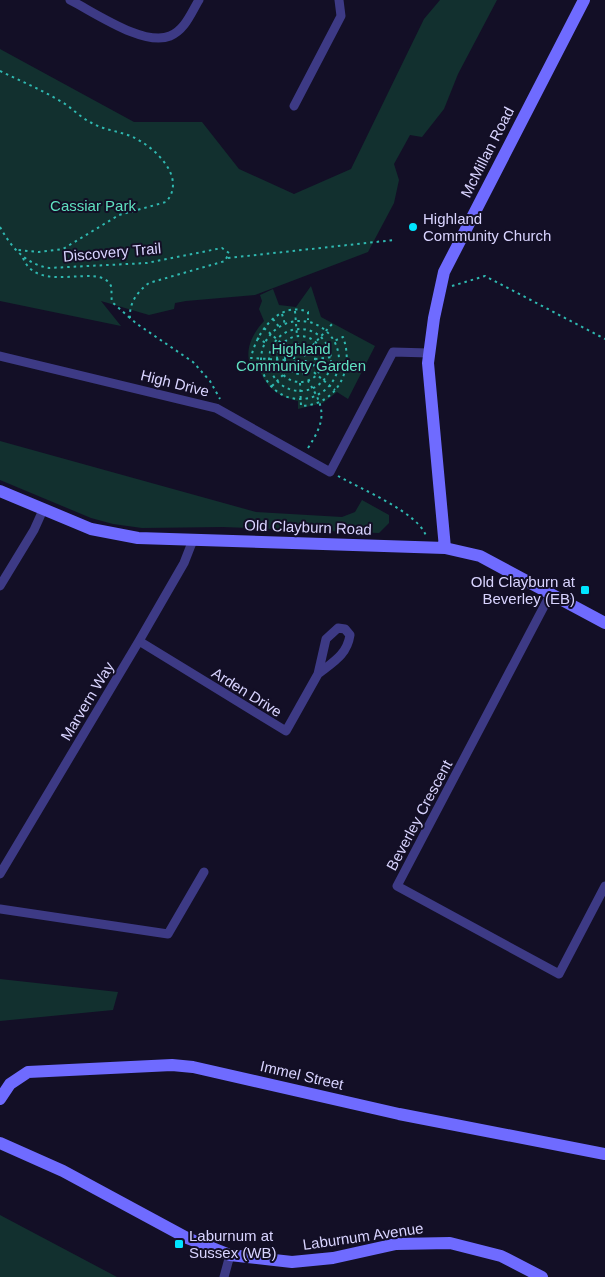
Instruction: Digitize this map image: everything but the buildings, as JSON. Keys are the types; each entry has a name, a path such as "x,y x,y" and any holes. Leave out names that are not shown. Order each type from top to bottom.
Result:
{"main road":[{"name":"McMillan Road","path":"445,548 434,446 428,363 444,272 584,0"},
{"name":"Old Clayburn Road","path":"0,491 91,529 114,534 193,540 445,548 480,556 605,623"},
{"name":"Immel Street","path":"0,1099 10,1084 28,1072 172,1065 203,1069 398,1114 605,1154"},
{"name":"Laburnum Avenue","path":"0,1143 63,1171 187,1238 230,1255 267,1261 302,1262 333,1258 396,1244 450,1243 501,1256 542,1277"}],"street":[{"path":"70,0 140,36 156,39 170,36 185,24 198,0"},
{"path":"294,106 341,16 341,0"},
{"path":"330,472 393,352 429,353"},
{"name":"High Drive","path":"0,356 216,408 330,472"},
{"path":"0,586 34,530 43,510"},
{"name":"Marvern Way","path":"0,874 139,641 184,563 193,540"},
{"name":"Beverley Crescent","path":"551,593 397,886 559,974 605,886"},
{"name":"Arden Drive","path":"139,641 286,731 318,674 326,639 338,628 345,629 350,635 346,650 318,674"},
{"path":"0,909 168,934 204,872"},
{"path":"224,1277 230,1255"}],"path":[{"path":"0,70 54,97 90,123 137,139 164,162 173,177 174,185 171,197 166,202 119,216 71,247 39,252 17,250"},
{"path":"0,227 26,265 35,273 46,276 97,276 109,284 112,288 112,302 130,318 192,362 210,381 219,398"},
{"path":"0,233 4,235"},
{"path":"228,258 394,240"},
{"name":"Discovery Trail","path":"23,258 38,266 49,268 147,263 222,248 229,253 228,258 224,261 149,283 139,291 132,302 130,318"},
{"path":"440,290 485,276 605,339"},
{"path":"295,311 297,336"},
{"path":"285,360 251,358 257,338 273,319 282,314 295,311 308,312 307,321"},
{"path":"282,314 285,324"},
{"path":"273,319 286,333"},
{"path":"296,321 312,322 326,330 334,341 339,356 337,373 330,385 317,394 300,398 289,397 272,386 263,370 261,359 271,334 285,324 296,321"},
{"path":"310,330 312,322"},
{"path":"304,355 333,323"},
{"path":"264,328 296,356"},
{"path":"297,329 310,330 321,336 332,357 331,366 323,380 313,388 300,391 284,386 278,381 271,370 269,359 277,339 297,329"},
{"path":"297,336 304,336 315,342 323,358 317,375 308,381 300,383 283,376 276,359 282,344 297,336"},
{"path":"300,383 301,406 321,401 336,390 345,375 348,355 343,337 334,341"},
{"path":"257,338 266,343"},
{"path":"297,345 310,348 314,359 310,370 300,375 289,370 285,360 289,350 297,345"},
{"path":"296,356 299,353 304,355"},
{"path":"304,355 306,359 304,364"},
{"path":"339,356 348,355"},
{"path":"272,386 295,363 296,356"},
{"path":"314,359 332,357"},
{"path":"295,363 304,364 336,390"},
{"path":"308,381 321,401 322,411 320,430 308,448"},
{"path":"330,472 409,516 424,531 429,546"},
{"path":"585,590 587,586"}],"green space":[{"name":"Cassiar Park","path":"440,0 497,0 458,74 444,109 422,137 410,135 394,164 399,180 394,203 368,252 255,295 175,303 174,309 149,315 101,301 121,326 0,301 0,49 134,122 202,122 239,169 294,194 351,169 424,19"},
{"name":"Highland Community Garden","path":"311,286 321,317 375,346 348,399 337,392 323,403 298,409 298,401 283,396 271,388 263,377 257,362 249,361 248,355 254,335 264,321 259,309 262,301 260,295 273,289 279,305 296,307"},
{"path":"0,441 256,512 342,517 355,512 362,500 389,515 389,523 379,533 223,527 142,528 113,524 91,518 0,480"},
{"path":"0,979 118,992 113,1010 0,1021"},
{"path":"0,1215 117,1277 0,1277"}],"place":[{"name":"Highland Community Church","path":"413,227"},
{"name":"Old Clayburn at Beverley (EB)","path":"585,590"},
{"name":"Laburnum at Sussex (WB)","path":"179,1244"}]}
